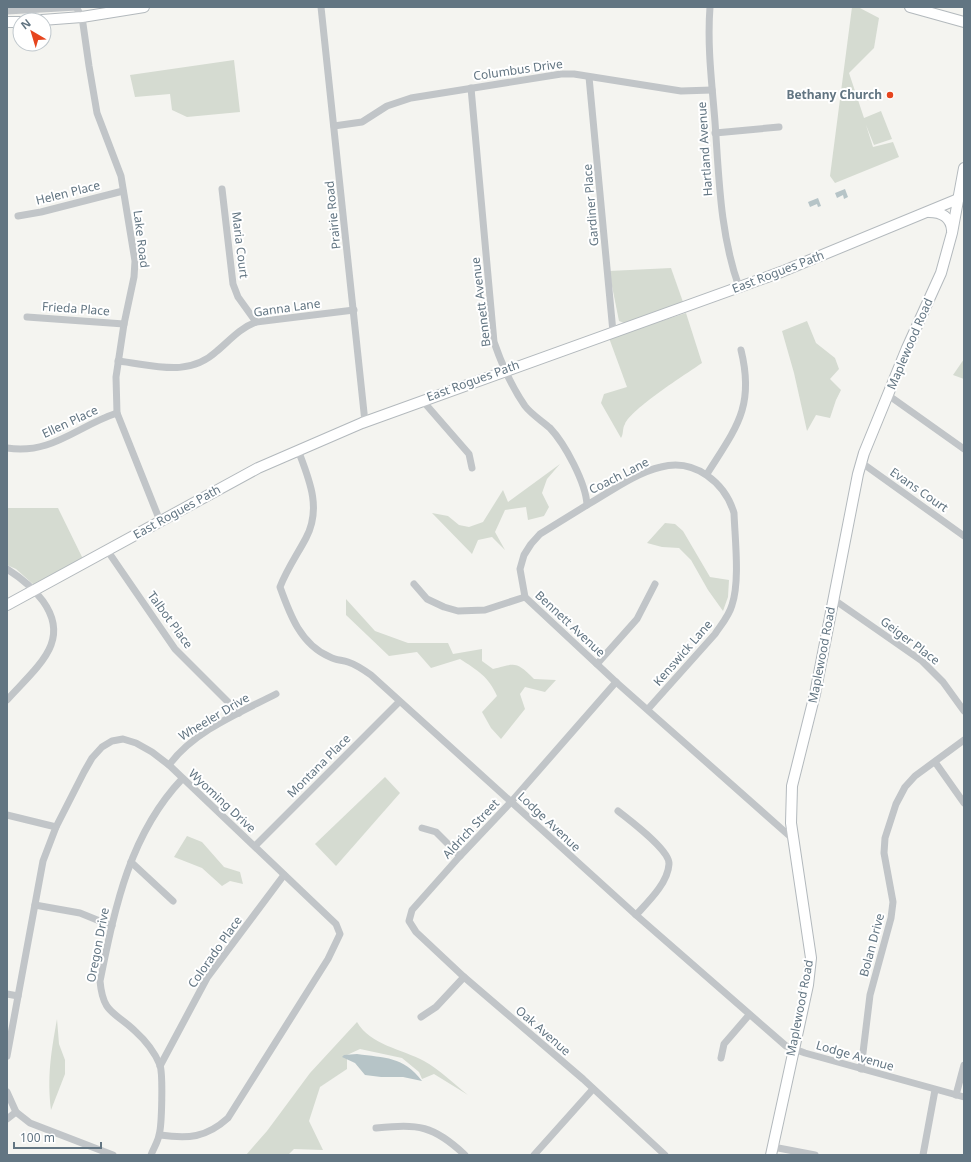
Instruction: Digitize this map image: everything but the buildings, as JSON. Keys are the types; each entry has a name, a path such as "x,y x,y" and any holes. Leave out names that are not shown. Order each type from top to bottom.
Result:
{"street":[{"path":"7,11 76,7"},
{"name":"Lake Road","path":"76,7 82,17 95,105 116,162 123,191 135,261 134,278 118,361 116,389 117,413 160,521"},
{"path":"52,19 82,17 144,7"},
{"name":"Prairie Road","path":"321,7 365,422"},
{"name":"Hartland Avenue","path":"710,7 709,52 724,230 732,269 739,287"},
{"path":"910,7 964,22"},
{"name":"Columbus Drive","path":"334,126 362,122 387,106 398,101 561,74 574,74 681,91 712,90"},
{"name":"Gardiner Place","path":"589,77 613,332"},
{"name":"Bennett Avenue","path":"471,88 494,342 505,370 526,407 558,438 580,477 586,495 587,505 540,534 524,555 520,569 525,597 616,682 793,839"},
{"path":"715,132 779,127"},
{"name":"Maplewood Road","path":"772,1151 808,985 811,958 793,839 790,807 792,786 815,694 833,599 862,463 888,395 941,273 952,233 964,168"},
{"name":"Maria Court","path":"222,189 233,284 238,296 256,322"},
{"name":"Helen Place","path":"18,216 41,212 123,191"},
{"name":"East Rogues Path","path":"7,605 258,468 298,450 422,400 781,272 958,199"},
{"path":"929,212 940,213 947,217 952,225 952,233"},
{"name":"Ganna Lane","path":"118,361 175,368 199,364 208,359 236,333 246,326 256,322 354,310"},
{"name":"Frieda Place","path":"27,316 124,324"},
{"path":"707,474 733,434 745,404 747,388 741,350"},
{"path":"888,395 964,449"},
{"path":"422,400 469,454 472,468"},
{"name":"Ellen Place","path":"7,448 23,450 50,445 90,423 117,413"},
{"name":"Lodge Avenue","path":"298,450 313,495 313,518 307,538 286,572 280,587 294,622 306,640 317,651 332,658 360,667 636,915 786,1046 793,1050 964,1097"},
{"name":"Evans Court","path":"862,463 964,536"},
{"name":"Coach Lane","path":"587,505 646,472 662,466 675,465 688,467 707,474"},
{"name":"Kenswick Lane","path":"648,709 715,634 724,622 732,606 736,589 734,514 724,491 707,474"},
{"name":"Talbot Place","path":"107,550 175,649 239,713"},
{"path":"7,569 33,590 43,601 53,620 54,628 51,645 43,658 7,700"},
{"path":"414,584 427,599 444,607 458,611 485,610 525,597"},
{"path":"597,664 637,619 655,584"},
{"name":"Geiger Place","path":"833,599 922,661 943,682 964,711"},
{"name":"Aldrich Street","path":"408,921 412,910 511,802 616,682"},
{"name":"Wheeler Drive","path":"169,765 188,744 239,713 276,694"},
{"name":"Montana Place","path":"255,846 399,702"},
{"name":"Wyoming Drive","path":"7,1056 43,861 56,827 92,758 102,747 112,741 123,739 136,743 152,752 169,765 336,924 340,934 337,944 228,1118 217,1127 191,1137 160,1135"},
{"name":"Bolan Drive","path":"861,1069 870,995 894,902 884,853 885,838 896,804 905,787 915,776 964,740"},
{"path":"935,762 964,803"},
{"name":"Oregon Drive","path":"160,1066 143,1040 135,1031 112,1014 105,1005 101,994 100,981 123,881 159,809 182,779"},
{"path":"618,811 665,853 669,862 667,875 636,915"},
{"path":"7,815 56,827"},
{"path":"422,828 436,832 460,856"},
{"path":"132,862 173,901"},
{"name":"Colorado Place","path":"160,1066 207,978 284,875"},
{"path":"35,905 80,913 112,926"},
{"name":"Oak Avenue","path":"408,921 416,932 464,977 593,1089 665,1155"},
{"path":"421,1017 436,1007 464,977"},
{"path":"7,994 18,996"},
{"path":"721,1058 724,1044 749,1015"},
{"path":"956,1095 964,1065"},
{"path":"151,1155 160,1135 160,1066"},
{"path":"534,1155 593,1089"},
{"path":"923,1155 935,1090"},
{"path":"7,1092 16,1112 30,1123 113,1155"},
{"path":"7,1119 16,1112"},
{"path":"376,1128 407,1125 429,1129 443,1136 465,1155"},
{"path":"772,1151 815,1155"}],"shaded area":[{"path":"852,7 858,7 879,18 874,48 849,73 864,118 881,111 892,139 874,145 866,125 873,147 893,142 899,157 835,183 830,176"},
{"path":"234,60 240,112 187,117 172,110 170,94 135,97 130,75"},
{"path":"845,189 848,197 844,199 843,195 837,198 835,193"},
{"path":"818,198 821,206 818,207 817,204 810,207 808,202"},
{"path":"671,268 683,302 624,323 619,321 609,271"},
{"path":"686,313 702,363 637,410 625,424 621,438 601,403 604,394 627,387 609,338"},
{"path":"807,321 816,343 835,358 839,369 830,379 841,390 830,418 816,415 807,431 794,373 782,331"},
{"path":"964,359 964,379 953,375"},
{"path":"560,464 547,479 542,493 549,507 544,516 528,520 526,507 505,510 495,532 505,550 492,537 478,540 472,554 432,513 448,516 459,525 469,527 483,522 503,490 508,502"},
{"path":"7,508 58,508 83,559 34,585 16,569 7,565"},
{"path":"665,523 675,524 683,531 710,577 729,580 728,597 723,611 708,590 691,560 679,548 662,547 647,543"},
{"path":"346,599 375,631 408,643 448,643 453,654 482,649 482,661 493,669 515,665 519,666 534,679 556,680 545,692 525,687 520,694 525,709 501,739 491,728 482,712 497,696 494,689 482,674 460,659 431,668 417,652 389,656 346,615"},
{"path":"385,777 400,793 336,866 315,844"},
{"path":"187,836 202,842 224,867 240,872 243,884 230,881 222,886 202,868 174,857"},
{"path":"57,1019 59,1044 65,1060 65,1074 51,1110 49,1086 50,1064"},
{"path":"357,1022 370,1036 387,1046 424,1061 468,1095 434,1074 422,1079 419,1072 402,1058 360,1049 347,1055 347,1069 320,1087 309,1121 323,1150 294,1149 288,1155 246,1155 267,1131 310,1073"},
{"path":"357,1054 393,1060 408,1067 422,1081 403,1077 365,1075 355,1063 342,1057 344,1055"}],"place":[{"name":"Bethany Church","path":"890,95"}]}
